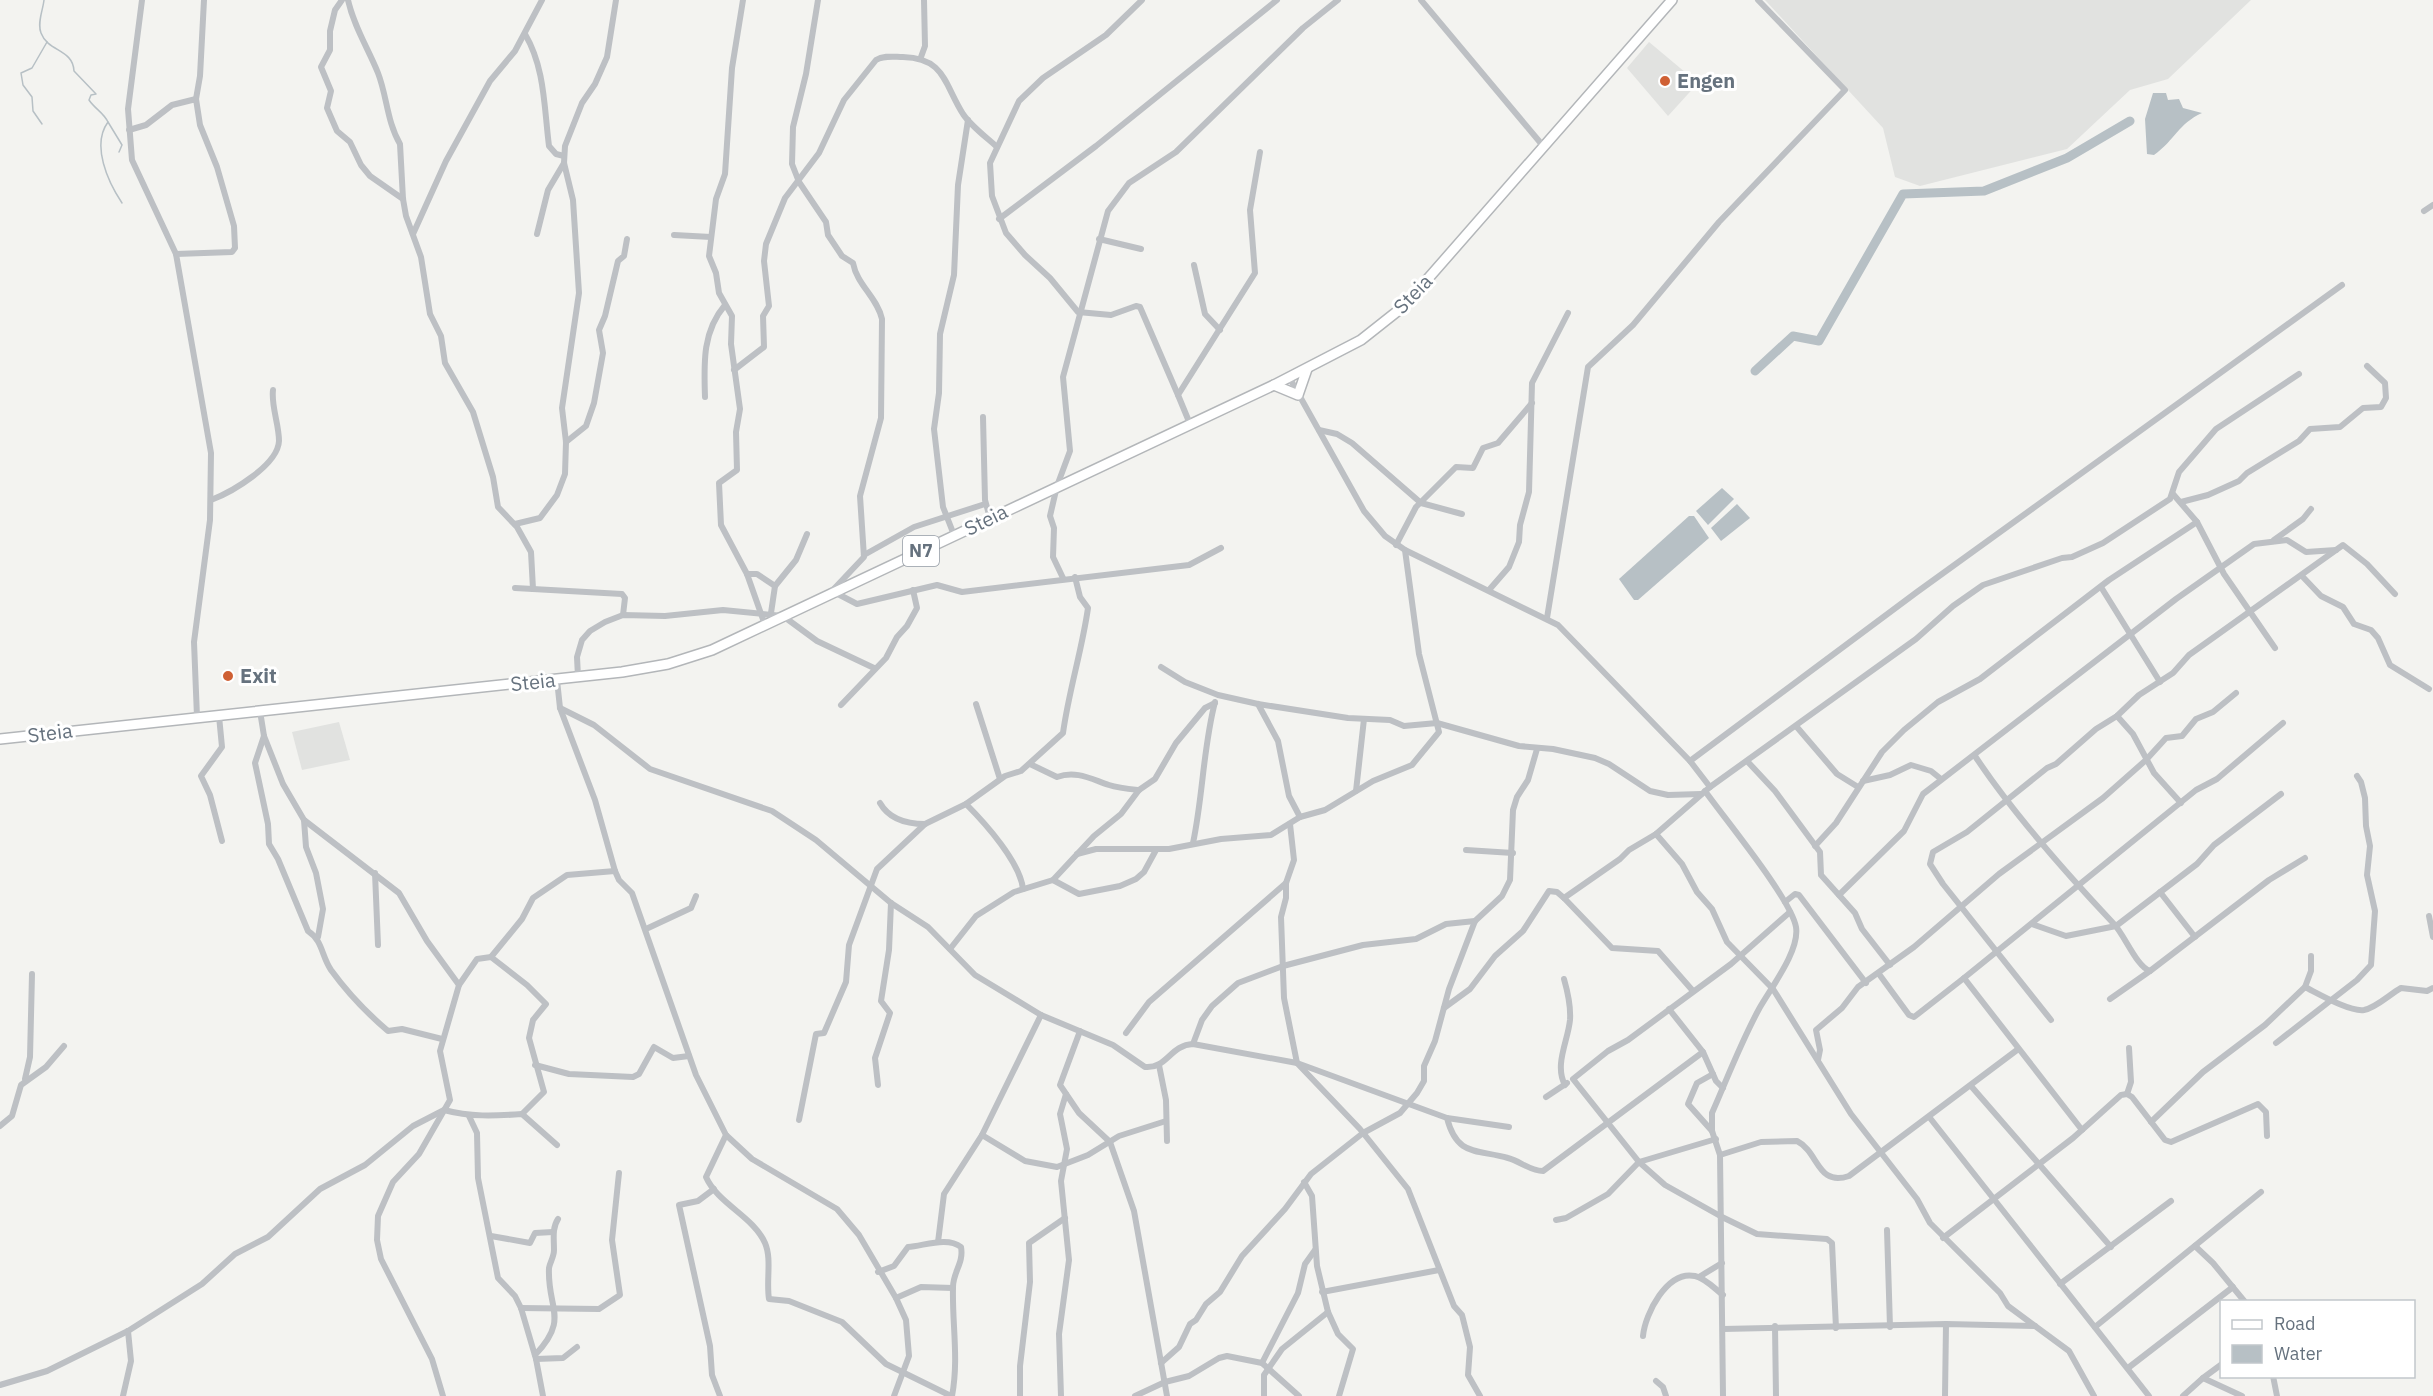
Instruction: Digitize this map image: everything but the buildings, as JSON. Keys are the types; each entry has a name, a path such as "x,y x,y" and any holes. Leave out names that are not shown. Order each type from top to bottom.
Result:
{"main road":[{"name":"Steia","path":"0,739 557,680 668,664 712,650 1274,385 1362,340 1404,306 1672,0"},
{"path":"1274,385 1298,395 1307,369"}],"street":[{"path":"142,0 128,109 134,168 176,254 210,445 212,500 194,642 197,717"},
{"path":"176,254 232,252 235,248 234,226 200,125 196,99 200,76 204,0"},
{"path":"342,0 335,10 330,31 330,51 321,66 331,91 327,108 329,115 337,131 350,142 361,165 370,176 403,199"},
{"path":"348,0 359,36 378,72 394,134 400,144 403,199 421,257 430,314 441,336 443,360 473,412 493,477 498,507 515,524 531,552 533,590"},
{"path":"413,234 446,161 490,81 511,58 542,0"},
{"path":"515,524 540,518 557,495 565,474 566,442 562,408 573,350 580,288 573,200 564,159 566,142 582,103 596,84 607,57 616,0"},
{"path":"743,0 732,68 725,174 716,199 710,260 716,273 718,293 732,316 730,344 740,409 736,432 737,470 720,481 718,486 722,500 721,525 747,574 765,625"},
{"path":"818,0 806,74 792,132 792,164 799,182 826,222 828,235 842,256 853,263 857,279 879,309 882,319 881,418 860,496 864,555 862,561 831,593 857,604 937,585 962,592 1063,578 1189,565 1221,548"},
{"path":"921,57 925,46 924,0"},
{"path":"1142,0 1106,35 1043,78 1019,101 990,163 992,196 999,219 1013,242 1050,278 1075,310 1081,313 1111,315 1136,306 1140,307 1190,424"},
{"path":"999,219 1088,153 1277,0"},
{"path":"1063,578 1053,557 1054,528 1050,516 1057,486 1070,451 1063,377 1108,211 1121,190 1176,152 1304,28 1338,0"},
{"path":"1421,0 1544,147"},
{"path":"1546,618 1588,368 1633,325 1719,222 1845,90 1758,0"},
{"path":"525,34 534,50 542,75 549,146 555,154 564,159"},
{"path":"734,370 764,347 763,316 769,306 764,252 783,202 819,153 844,100 876,60 882,57 921,57 938,70 968,120 997,147"},
{"path":"129,129 146,125 172,105 196,99"},
{"path":"954,535 943,507 934,429 939,393 940,334 954,275 958,185 968,120"},
{"path":"1178,395 1255,273 1250,210 1260,152"},
{"path":"537,234 548,190 564,159"},
{"path":"2424,212 2433,204"},
{"path":"674,235 711,237"},
{"path":"1099,238 1141,249"},
{"path":"566,442 586,426 594,403 603,353 599,330 605,316 618,261 624,256 627,239"},
{"path":"1194,265 1205,314 1220,330"},
{"path":"1690,762 1926,585 2342,285"},
{"path":"705,397 704,353 716,316 724,305"},
{"path":"1489,590 1509,567 1520,542 1520,525 1529,492 1533,402 1530,393 1536,373 1568,314"},
{"path":"2181,502 2208,495 2240,481 2245,474 2299,441 2310,429 2340,427 2363,408 2382,407 2386,398 2385,383 2367,366"},
{"path":"1564,898 1620,859 1629,850 1656,834 1705,791 1916,639 1953,606 1983,585 2062,558 2072,557 2103,543 2145,516 2173,494 2179,472 2216,429 2299,374"},
{"path":"1289,377 1364,511 1379,531 1396,546 1546,618 1565,632 1690,762 1705,791 1790,912 1796,927 1796,938 1773,990 1759,1009 1712,1113 1713,1131 1720,1155 1723,1396"},
{"path":"212,500 233,491 277,452 278,431 273,390"},
{"path":"1396,546 1411,514 1421,503 1456,467 1473,468 1483,448 1498,443 1533,402"},
{"path":"983,417 985,504 990,518"},
{"path":"1319,429 1337,434 1352,443 1421,503 1462,514"},
{"path":"2173,494 2198,522 2220,567 2275,648"},
{"path":"864,555 906,530 985,504"},
{"path":"2274,541 2303,519 2311,508"},
{"path":"1815,846 1836,823 1882,752 1934,705 1980,679 2101,587 2198,522"},
{"path":"771,613 775,586 792,566 807,534"},
{"path":"1839,896 1904,831 1923,794 2220,567 2254,544 2274,541 2287,540 2306,552 2337,550"},
{"path":"2051,1020 1934,871 1930,858 1934,852 1967,832 2047,768 2056,764 2096,729 2117,716 2139,695 2160,682 2189,655 2337,550 2347,546 2395,594"},
{"path":"1077,854 1096,849 1156,850 1193,843 1265,837 1300,817 1325,810 1356,791 1417,761 1438,736 1437,723 1419,654 1405,550"},
{"path":"747,574 758,574 775,586"},
{"path":"2302,576 2321,596 2343,607 2354,624 2371,630 2378,638 2390,665 2430,689"},
{"path":"798,1120 816,1034 824,1033 846,982 849,945 860,921 870,885 881,864 925,824 966,804 1000,779 1030,764 1063,733 1088,608 1080,597 1074,577"},
{"path":"2101,587 2160,682"},
{"path":"515,588 622,594 625,598 623,615"},
{"path":"841,705 886,658 916,611 913,590"},
{"path":"578,677 577,657 585,636 605,622 623,615 665,616 723,610 783,616 817,641 874,668"},
{"path":"1161,667 1185,682 1218,695 1258,704 1390,720 1406,726 1437,723 1538,749 1553,749 1595,758 1610,764 1650,791 1668,795 1705,791"},
{"path":"557,680 560,708 594,800 615,871 619,880 632,893 689,1056 704,1093 726,1136 752,1159 837,1209 859,1235 906,1320 909,1356 894,1396"},
{"path":"1818,1060 1817,1027 1866,983 2042,842 2103,798 2146,760 2166,738 2182,736 2196,719 2212,712 2236,693"},
{"path":"1193,843 1203,787 1208,731 1218,695"},
{"path":"950,949 976,916 1023,889 1053,880 1094,836 1121,814 1138,790 1155,779 1176,743 1205,708 1215,703"},
{"path":"976,704 1000,779"},
{"path":"1258,704 1278,741 1289,796 1300,817"},
{"path":"560,708 594,725 658,773 710,788 745,804 772,812 816,840 891,903 928,927 975,975 1041,1015 1117,1048 1145,1067 1159,1065 1177,1047 1193,1044 1297,1063 1447,1118 1509,1127"},
{"path":"260,711 264,736 283,784 304,820 403,897 427,941 459,985"},
{"path":"219,716 222,747 201,776 210,795 222,841"},
{"path":"2117,716 2133,734 2146,760 2181,803"},
{"path":"1356,791 1364,718"},
{"path":"1879,974 1909,1015 1914,1017 2196,790 2217,779 2283,723"},
{"path":"1796,726 1837,774 1861,784 1890,775 1911,765 1931,771 1941,779"},
{"path":"264,736 255,763 268,824 268,844 278,859 308,931 318,937"},
{"path":"1161,1363 1179,1347 1190,1324 1197,1320 1206,1304 1220,1292 1242,1256 1285,1209 1317,1168 1363,1133 1396,1116 1424,1081 1424,1066 1475,921 1505,892 1510,880 1513,853 1513,810 1517,797 1528,780 1538,749"},
{"path":"1975,756 2078,887 2128,941 2140,965 2150,971"},
{"path":"1747,760 1775,791 1815,846 1822,858 1821,875 1855,912 1862,928 1890,965"},
{"path":"1030,764 1057,777 1066,774 1091,777 1111,786 1138,790"},
{"path":"2276,1043 2357,980 2372,960 2375,911 2367,875 2370,846 2363,788 2357,776"},
{"path":"2032,924 2066,936 2116,926 2197,864 2214,845 2281,794"},
{"path":"880,803 888,814 912,824 925,824"},
{"path":"966,804 1006,850 1022,880 1023,889"},
{"path":"304,820 306,847 316,873 323,909 318,937 330,968 371,1018 388,1031 402,1029 442,1040"},
{"path":"1290,824 1294,860 1286,883 1286,898 1281,917 1286,1008 1297,1063 1363,1133 1407,1189 1454,1306 1462,1315 1470,1347 1467,1370 1480,1396"},
{"path":"1656,834 1682,864 1697,892 1712,909 1727,942 1773,990 1851,1114 1943,1238 2000,1293 2008,1306 2054,1337 2075,1358 2094,1396"},
{"path":"1053,880 1079,894 1120,886 1136,879 1144,872 1156,850"},
{"path":"1466,850 1513,853"},
{"path":"2109,999 2150,971 2269,880 2305,858"},
{"path":"443,1396 432,1359 411,1313 398,1296 386,1268 377,1240 378,1216 393,1182 419,1154 450,1097 441,1054 442,1040 459,985 477,959 491,957 522,919 536,895 568,874 615,871"},
{"path":"375,873 378,945"},
{"path":"1126,1033 1149,1002 1286,883"},
{"path":"1444,1008 1463,996 1495,956 1523,931 1549,891 1555,891 1564,898 1612,948 1658,951 1693,991"},
{"path":"2160,892 2194,937"},
{"path":"1785,902 1796,894 1799,895 1866,983"},
{"path":"646,929 691,908 696,897"},
{"path":"878,1085 875,1058 890,1013 881,1001 889,950 891,903"},
{"path":"1546,1097 1693,991 1790,912"},
{"path":"2429,916 2433,936"},
{"path":"1193,1044 1202,1020 1227,991 1238,983 1283,966 1363,945 1416,939 1446,924 1475,921"},
{"path":"2151,1122 2202,1072 2265,1025 2305,987 2311,971 2312,956"},
{"path":"0,1385 47,1371 128,1332 202,1284 235,1254 264,1240 313,1194 365,1165 413,1126 444,1110 469,1116 522,1114 544,1092 535,1065 530,1033 533,1020 546,1004 527,985 491,957"},
{"path":"0,1126 12,1116 17,1091 25,1079 30,1057 32,974"},
{"path":"1964,978 2017,1050 2082,1130"},
{"path":"1564,979 1570,1004 1570,1020 1560,1070 1565,1085"},
{"path":"2305,987 2352,1008 2366,1010 2388,999 2401,988 2427,991 2433,988"},
{"path":"1669,1009 1703,1052 1713,1074 1723,1088"},
{"path":"938,1242 944,1194 982,1135 1041,1015"},
{"path":"1080,1031 1060,1082 1079,1113 1110,1142 1136,1218 1167,1396"},
{"path":"25,1079 46,1067 64,1046"},
{"path":"535,1065 569,1074 633,1077 639,1074 654,1047 673,1058 689,1056"},
{"path":"2127,1094 2131,1083 2129,1048"},
{"path":"1720,1155 1761,1142 1797,1141 1825,1174 1840,1179 1850,1176 1930,1118 2017,1050"},
{"path":"1447,1118 1462,1146 1479,1154 1508,1158 1538,1171 1546,1169 1609,1125 1703,1052"},
{"path":"1159,1065 1166,1100 1167,1142"},
{"path":"1713,1074 1697,1083 1688,1104 1713,1131"},
{"path":"1573,1079 1639,1162 1665,1185 1757,1234 1827,1239 1833,1242 1836,1328"},
{"path":"1971,1086 2111,1247"},
{"path":"1061,1396 1059,1334 1069,1260 1061,1181 1067,1149 1060,1114 1066,1094"},
{"path":"2127,1094 2165,1140 2171,1142 2258,1104 2266,1112 2267,1136"},
{"path":"1943,1238 2082,1130 2121,1095 2127,1094"},
{"path":"522,1114 557,1145"},
{"path":"469,1116 477,1132 478,1178 498,1278 515,1296 520,1308 535,1357 543,1396"},
{"path":"1930,1118 2149,1396"},
{"path":"982,1135 1030,1163 1051,1167 1063,1165 1130,1131 1166,1121"},
{"path":"726,1136 706,1174 714,1189 759,1233 764,1242 767,1250 769,1299 789,1301 842,1322 879,1358 951,1396 957,1373 953,1288 962,1261 961,1247 957,1244 938,1242 908,1247 894,1266 878,1272"},
{"path":"1556,1220 1566,1218 1608,1194 1639,1162 1716,1139"},
{"path":"520,1308 555,1306 599,1308 620,1295 612,1232 619,1173"},
{"path":"1304,1182 1312,1196 1315,1249 1322,1292 1333,1326 1353,1349 1338,1396"},
{"path":"714,1189 698,1202 679,1204 710,1347 712,1375 720,1396"},
{"path":"2095,1327 2261,1192"},
{"path":"2060,1284 2171,1202"},
{"path":"1020,1396 1020,1366 1030,1282 1029,1243 1065,1218"},
{"path":"535,1357 551,1336 555,1324 555,1306 549,1268 554,1254 553,1232 558,1219"},
{"path":"1887,1230 1890,1327"},
{"path":"491,1236 530,1243 535,1233 553,1232"},
{"path":"2194,1246 2243,1300"},
{"path":"1262,1362 1298,1293 1305,1264 1315,1249"},
{"path":"1643,1336 1647,1318 1664,1289 1685,1277 1699,1277 1722,1263"},
{"path":"1322,1292 1439,1270"},
{"path":"1699,1277 1723,1295"},
{"path":"896,1299 921,1287 953,1288"},
{"path":"2128,1368 2233,1287"},
{"path":"1264,1396 1263,1379 1285,1344 1328,1312"},
{"path":"1723,1329 1775,1326 1836,1328 1946,1324 2035,1326"},
{"path":"1945,1396 1946,1324"},
{"path":"1775,1326 1776,1396"},
{"path":"123,1396 131,1361 128,1332"},
{"path":"535,1357 563,1358 577,1347"},
{"path":"1135,1396 1165,1382 1189,1376 1222,1357 1262,1362 1299,1396"},
{"path":"2183,1396 2220,1365"},
{"path":"2203,1378 2242,1396"},
{"path":"2273,1378 2277,1396"},
{"path":"1656,1381 1663,1387 1666,1396"}],"shaded area":[{"path":"1765,0 2251,0 2168,79 2130,90 2067,149 1920,186 1895,177 1883,128"},
{"path":"1649,42 1698,83 1668,116 1627,68"},
{"path":"339,722 350,760 302,770 292,732"}],"water":[{"path":"2153,93 2166,93 2168,100 2179,99 2183,108 2202,113 2187,122 2154,155 2147,154 2145,119"},
{"path":"1722,488 1734,499 1708,525 1696,511"},
{"path":"1737,504 1750,518 1721,541 1711,528"},
{"path":"1689,516 1694,516 1709,538 1638,600 1634,600 1619,579"}],"waterway":[{"path":"44,0 40,21 44,39 69,58 74,71 96,94 91,95 89,100 108,122 103,131 101,152 107,174 122,203"},
{"path":"42,124 33,111 32,97 23,85 21,73 32,68 47,42"},
{"path":"1755,371 1793,336 1819,341 1903,194 1984,191 2067,158 2130,121"},
{"path":"108,122 122,145 119,152"}],"place":[{"name":"Engen","path":"1665,81"},
{"name":"Exit","path":"228,676"}]}
